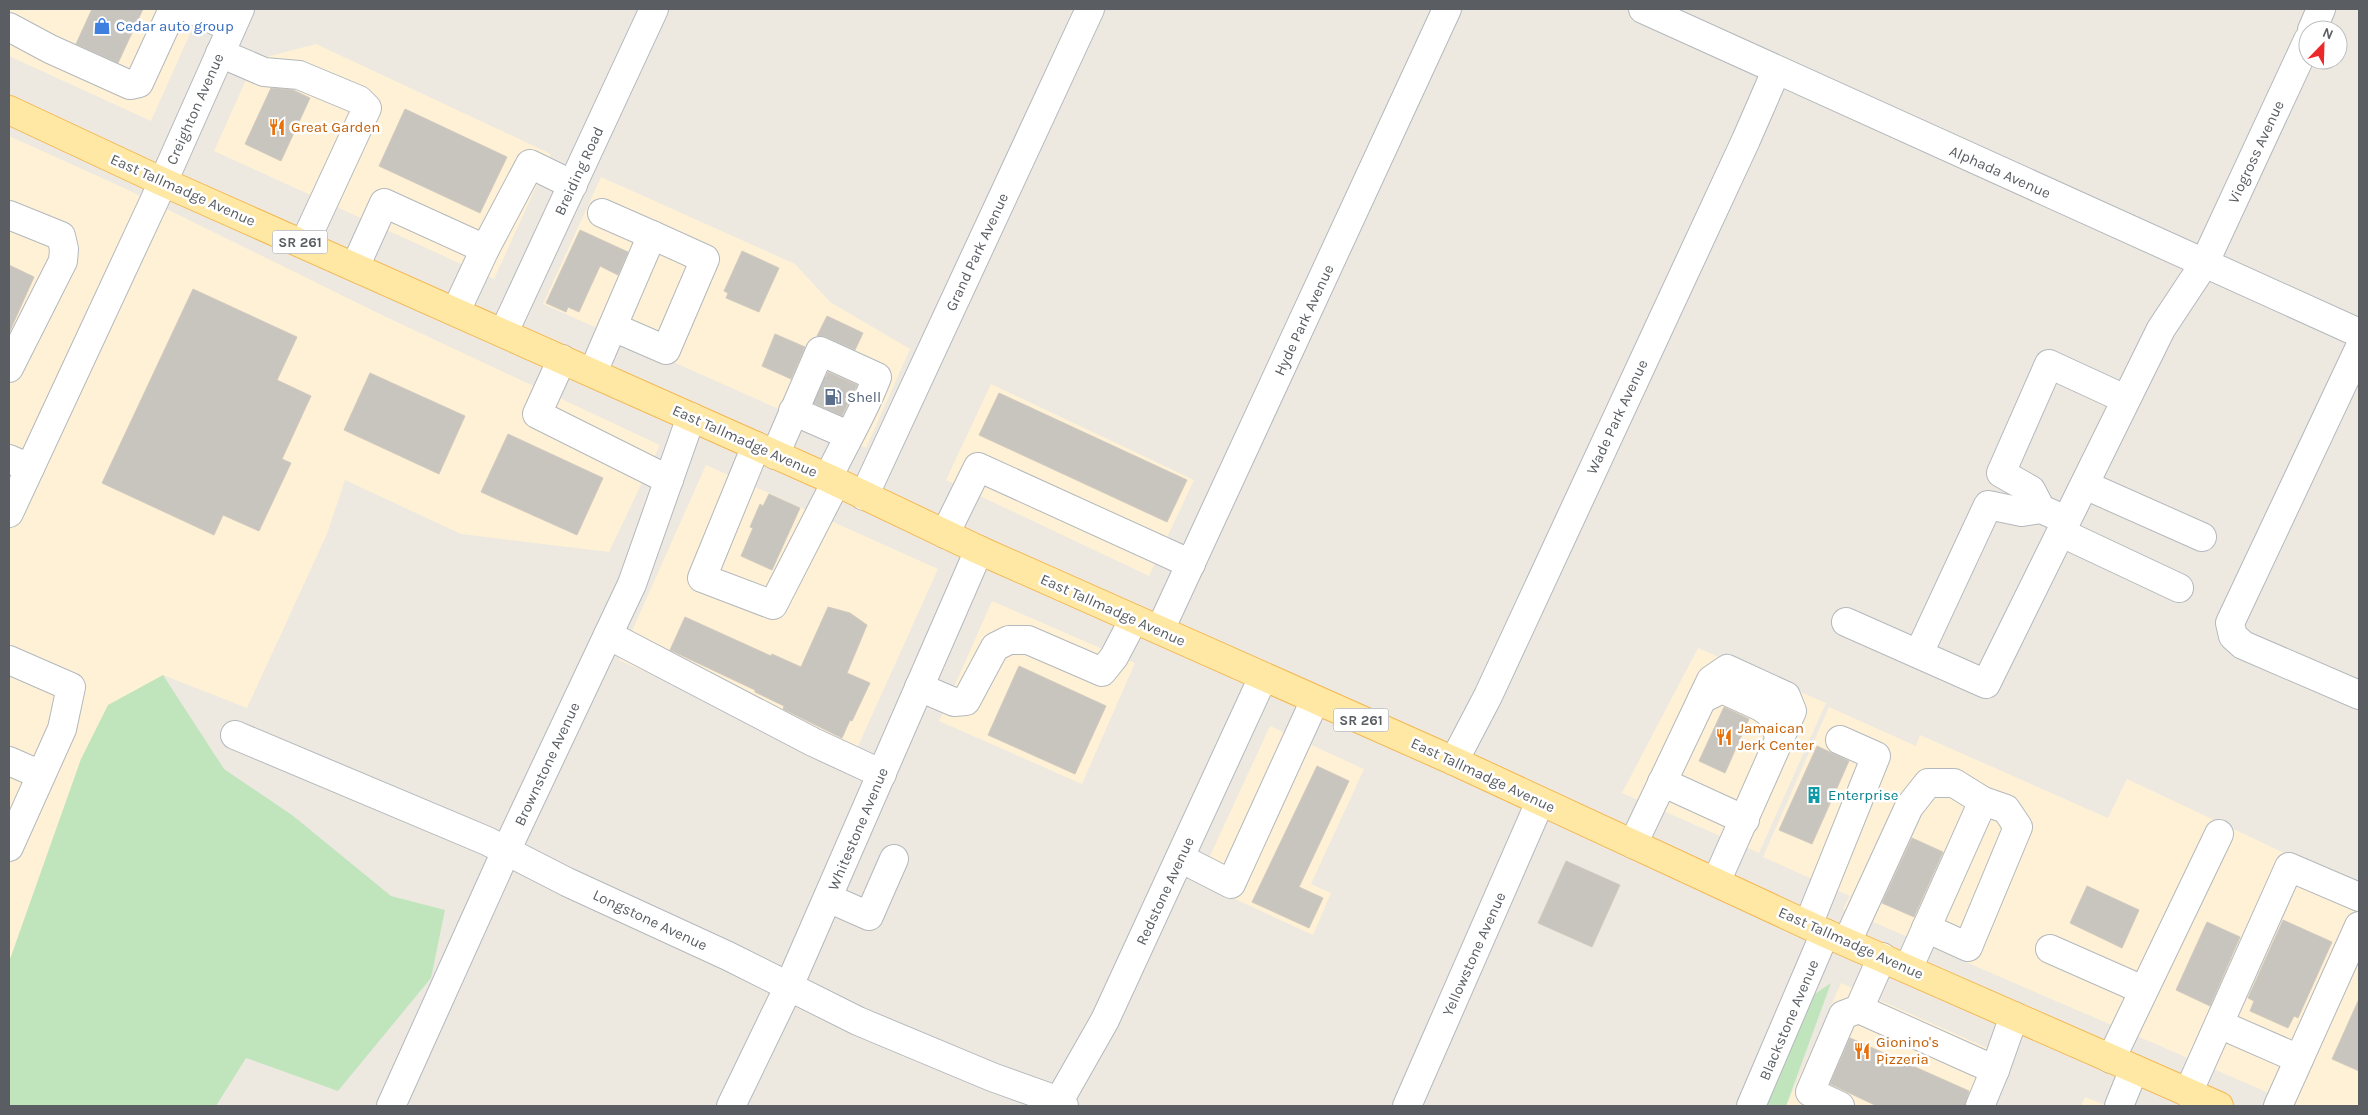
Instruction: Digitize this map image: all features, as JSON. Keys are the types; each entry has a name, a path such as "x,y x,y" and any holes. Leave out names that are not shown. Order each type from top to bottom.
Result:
{"main road":[{"name":"East Tallmadge Avenue","path":"9,110 163,182 691,416 979,550 1454,761 1827,933 2219,1106"}],"street":[{"path":"9,27 50,49 136,85 139,83 173,9"},
{"path":"191,9 235,18"},
{"name":"Breiding Road","path":"504,332 654,9"},
{"name":"Grand Park Avenue","path":"864,496 1090,9"},
{"name":"Hyde Park Avenue","path":"1160,630 1447,9"},
{"name":"Alphada Avenue","path":"1643,9 1776,71 2359,333"},
{"name":"Creighton Avenue","path":"9,513 19,464 163,182 235,18"},
{"path":"220,53 264,72 299,75 359,100 367,108 304,244"},
{"name":"Viogross Avenue","path":"1919,653 1986,684 2161,329 2204,264 2298,62"},
{"name":"Wade Park Avenue","path":"1454,761 1492,687 1746,140 1776,71"},
{"path":"456,312 485,249 530,164 572,185"},
{"path":"355,267 384,203 485,249"},
{"path":"602,213 705,259 666,350 613,327"},
{"path":"9,215 61,236 64,249 63,262 9,368"},
{"path":"593,372 652,235"},
{"path":"2359,349 2230,623 2233,636 2243,645 2359,695"},
{"path":"820,351 877,377 859,412 832,480 773,605 702,578 766,451 793,411 809,385 820,351"},
{"path":"562,359 538,414 669,480"},
{"path":"2125,399 2049,364 2001,472 2030,490 2041,509 2065,527 2178,588"},
{"path":"793,411 859,412 907,403"},
{"path":"859,412 892,436"},
{"name":"Brownstone Avenue","path":"391,1106 506,851 632,584 691,416"},
{"path":"945,534 978,467 1191,564"},
{"path":"2084,485 2202,537"},
{"path":"1846,622 1919,653 1988,505 2022,512 2041,509"},
{"name":"Whitestone Avenue","path":"730,1106 789,986 979,550"},
{"path":"919,687 954,702 966,701 995,647 1009,640 1028,640 1102,672 1114,657 1134,618"},
{"path":"608,635 813,742 882,774"},
{"path":"9,660 71,687 62,729 9,847"},
{"path":"1633,844 1711,680 1728,669 1786,696 1792,711 1716,882"},
{"name":"Redstone Avenue","path":"1061,1104 1105,1020 1263,677"},
{"path":"1180,858 1232,884 1315,700"},
{"name":"Longstone Avenue","path":"235,735 487,840 506,851 789,986 858,1021 1061,1104"},
{"path":"1827,933 1876,756 1840,740"},
{"path":"9,761 41,776"},
{"path":"1662,782 1745,820"},
{"path":"1827,933 1909,806 1928,783 1954,784 1983,801 2006,809 2018,827 1968,947 1926,928"},
{"path":"1908,969 1983,801"},
{"name":"Yellowstone Avenue","path":"1407,1106 1540,802"},
{"path":"2119,1106 2123,1064 2143,990 2219,834"},
{"path":"828,898 869,916 894,859"},
{"path":"2188,1093 2289,867 2359,897"},
{"path":"2278,1106 2359,926"},
{"name":"Blackstone Avenue","path":"1751,1106 1827,933"},
{"path":"2050,949 2143,990"},
{"path":"1859,1009 1882,957"},
{"path":"1840,1106 1809,1099 1843,1015 1859,1009 1995,1070"},
{"path":"1980,1106 2014,1016"},
{"path":"2219,1024 2299,1059"}],"shaded area":[{"path":"9,9 201,9 151,121 9,56"},
{"path":"316,44 551,154 494,279 214,151 255,60"},
{"path":"9,136 122,187 384,316 660,445 609,552 461,534 345,480 327,534 247,708 163,675 81,759 9,962"},
{"path":"601,177 795,264 830,302 910,349 866,448 543,304"},
{"path":"991,384 1194,480 1149,576 946,480"},
{"path":"706,465 938,569 850,764 619,660"},
{"path":"992,601 1135,663 1082,784 939,721"},
{"path":"1698,648 1826,703 1759,853 1622,793"},
{"path":"1829,707 1916,746 1920,735 2108,818 2127,779 2359,888 2359,1106 2299,1106 1843,909 1850,896 1763,857"},
{"path":"1270,726 1364,769 1311,884 1331,893 1313,935 1198,882"},
{"path":"1841,983 2012,1059 1991,1106 1786,1106"},
{"path":"2085,1097 2108,1106 2081,1106"}],"green space":[{"path":"163,675 224,769 292,815 391,896 445,910 431,978 338,1091 246,1058 216,1106 9,1106 9,962 81,759 108,705"},
{"path":"1831,983 1786,1106 1765,1106 1800,1004"}],"building":[{"path":"92,9 143,9 118,63 76,44"},
{"path":"271,88 293,90 310,98 281,161 245,144"},
{"path":"405,109 507,157 480,213 379,166"},
{"path":"580,230 628,252 618,275 600,266 579,312 568,307 566,312 546,303"},
{"path":"742,251 779,268 759,312 726,298 728,293 724,291"},
{"path":"9,265 34,277 9,333"},
{"path":"193,289 297,337 277,380 311,396 282,459 291,463 259,531 223,515 214,535 102,483"},
{"path":"827,316 863,333 855,350 826,337 817,336"},
{"path":"775,334 805,347 791,379 762,366"},
{"path":"828,372 857,385 842,416 814,403"},
{"path":"370,373 465,416 439,474 344,430"},
{"path":"999,393 1187,480 1167,522 979,435"},
{"path":"508,434 603,478 577,535 481,492"},
{"path":"769,494 800,508 772,570 741,556 753,528 750,527 760,504 763,506"},
{"path":"828,607 850,613 867,625 847,673 870,683 842,738 783,709 784,706 755,692 755,690 670,650 685,617 771,656 772,654 801,667"},
{"path":"1019,666 1106,706 1075,774 988,735"},
{"path":"1724,707 1749,719 1725,773 1699,761"},
{"name":"Enterprise","path":"1817,746 1849,761 1812,844 1779,830"},
{"path":"1317,766 1349,781 1299,887 1323,898 1309,928 1252,902"},
{"path":"1912,838 1943,852 1914,917 1882,903"},
{"path":"1566,861 1620,885 1592,947 1538,923"},
{"path":"2087,886 2139,910 2122,948 2070,923"},
{"path":"2283,920 2332,942 2298,1018 2294,1016 2288,1028 2250,1011 2254,1001 2248,998"},
{"path":"2207,922 2240,937 2210,1006 2176,990"},
{"path":"2359,999 2359,1071 2332,1059"},
{"path":"1850,1038 1969,1091 1965,1106 1877,1106 1830,1084"}],"tunnel":[{"path":"812,387 854,406"}],"place":[{"name":"Cedar auto group","path":"102,26"},
{"name":"Great Garden","path":"277,127"},
{"name":"Shell","path":"833,397"},
{"name":"Jamaican Jerk Center","path":"1724,737"},
{"name":"Enterprise","path":"1814,795"},
{"name":"Gionino's Pizzeria","path":"1862,1051"}]}
